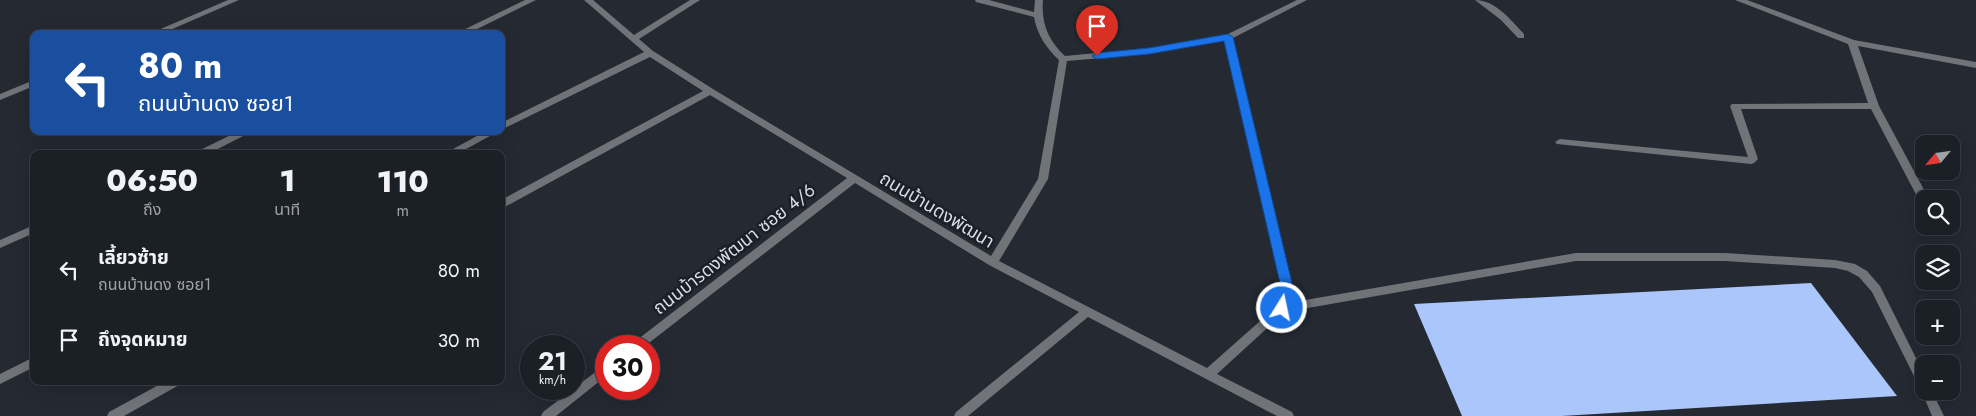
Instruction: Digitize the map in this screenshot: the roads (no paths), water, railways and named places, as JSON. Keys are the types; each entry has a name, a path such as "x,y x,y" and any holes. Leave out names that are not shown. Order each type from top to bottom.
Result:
{"street":[{"path":"164,30 235,0"},
{"path":"468,30 532,0"},
{"name":"ถนนบ้านดงพัฒนา","path":"588,0 650,53 993,262 1086,312 1209,374 1270,412 1288,416"},
{"path":"633,39 696,0"},
{"path":"979,0 1036,15"},
{"path":"1039,0 1036,15 1046,40 1052,50 1063,59 1149,51 1228,37 1302,0"},
{"path":"1480,0 1504,18 1521,36"},
{"path":"1739,0 1852,42 1972,65 1976,76"},
{"path":"1228,37 1286,283 1282,308"},
{"path":"1852,42 1874,106 1919,190"},
{"path":"505,125 650,53"},
{"path":"993,262 1043,180 1063,59"},
{"path":"0,98 30,86"},
{"path":"505,203 710,91"},
{"path":"1560,142 1751,161 1753,159 1735,106 1874,106"},
{"path":"208,150 239,135"},
{"path":"457,150 486,135"},
{"name":"ถนนบ้ารดงพัฒนา ซอย 4/6","path":"651,335 853,178"},
{"path":"0,244 30,231"},
{"path":"1209,374 1282,308 1576,257 1725,257 1851,266 1864,274 1876,290 1915,368"},
{"path":"960,416 1086,312"},
{"path":"0,379 30,364"},
{"path":"547,416 595,379"},
{"path":"113,416 170,385"},
{"path":"1930,400 1938,416"}]}
